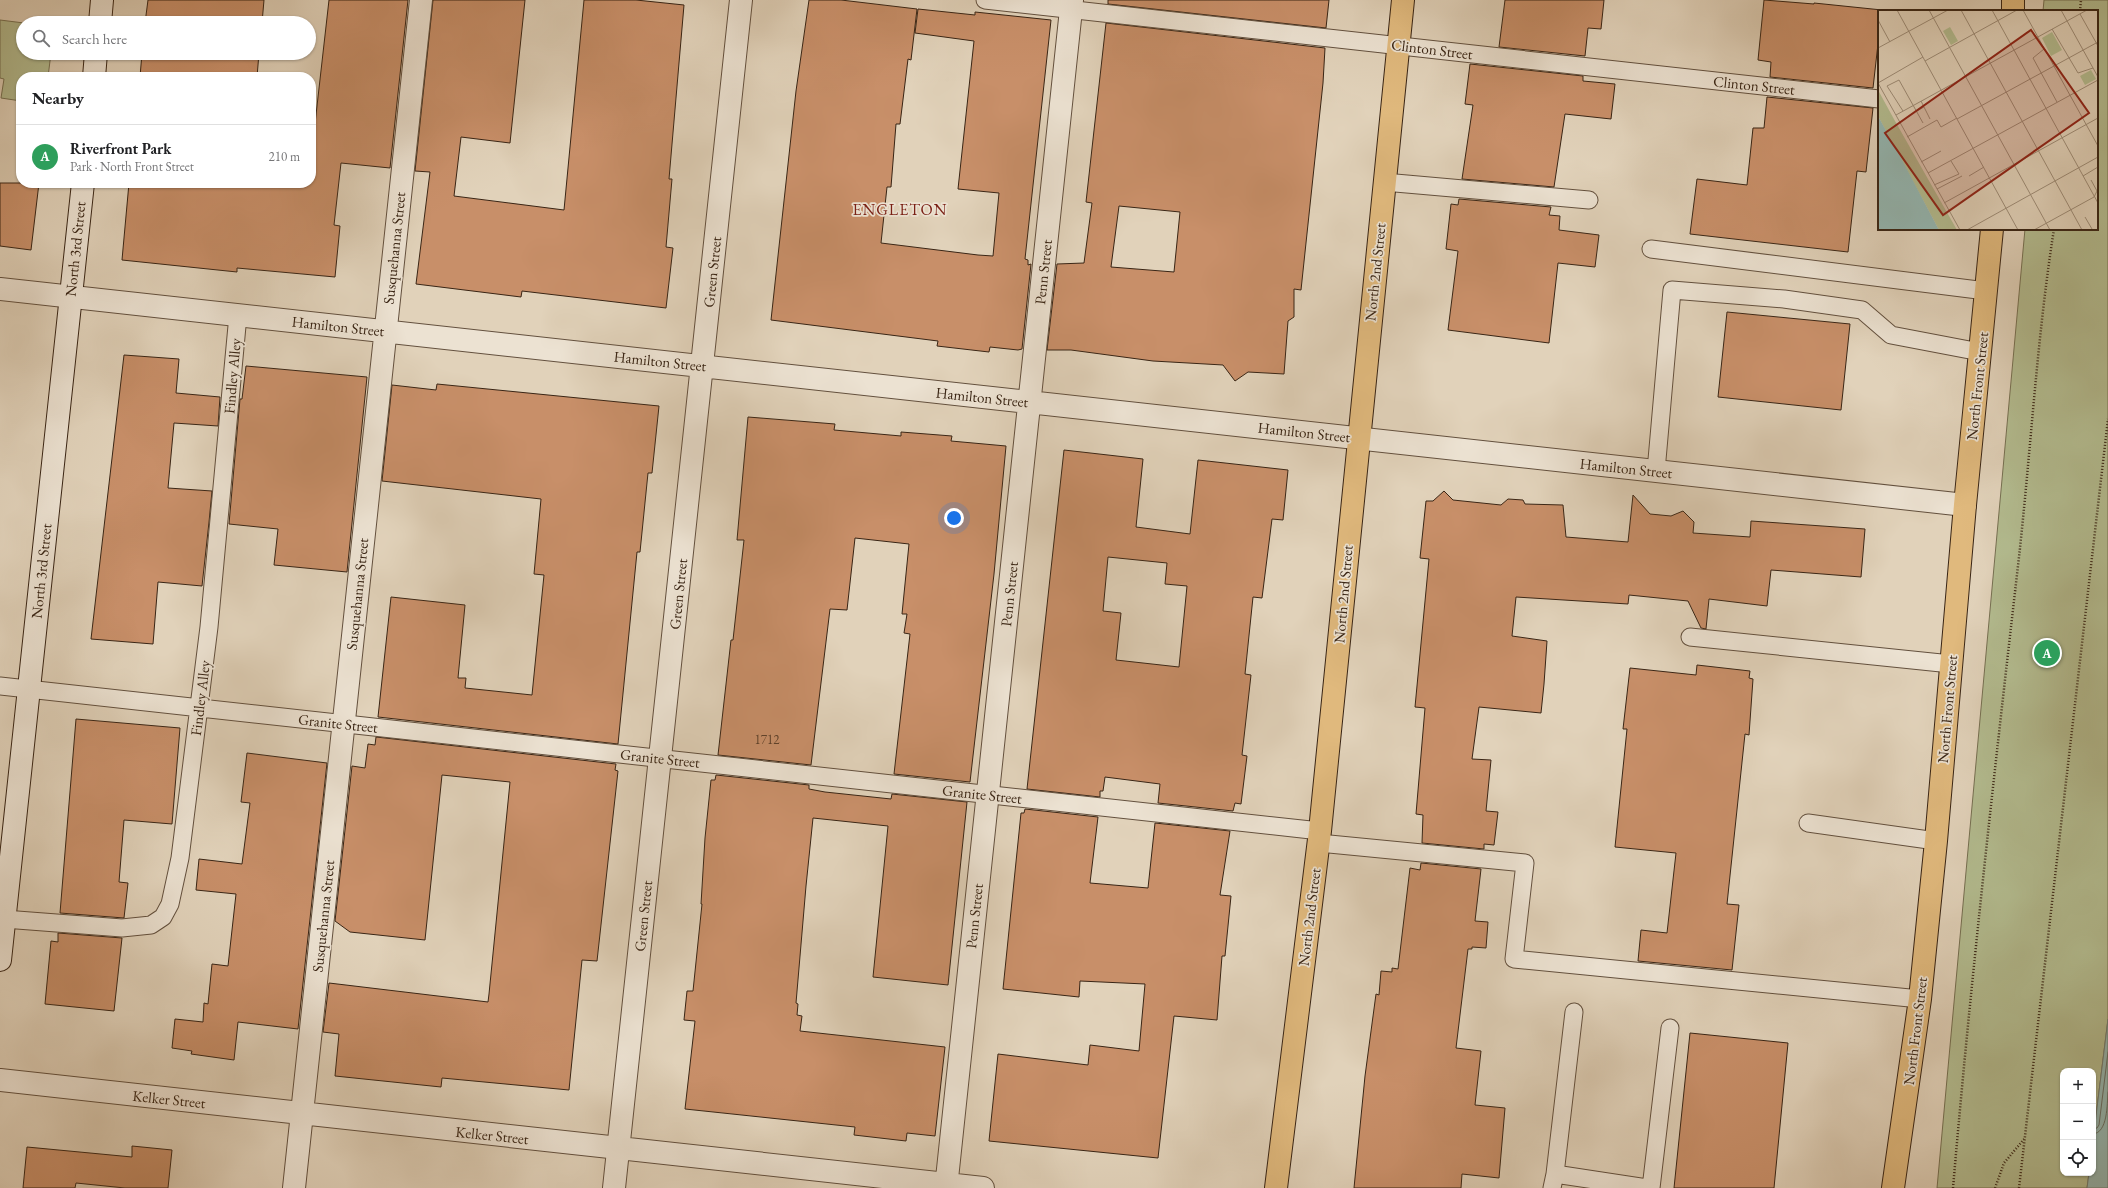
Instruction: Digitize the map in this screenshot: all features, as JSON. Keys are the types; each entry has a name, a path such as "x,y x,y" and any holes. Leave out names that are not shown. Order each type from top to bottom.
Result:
{"main road":[{"name":"North 2nd Street","path":"1276,1188 1320,837 1358,438 1403,0"},
{"path":"2013,10 2014,0"},
{"name":"North Front Street","path":"1893,1188 1920,999 1936,841 1965,505 1992,230"}],"street":[{"path":"101,16 102,0"},
{"name":"Susquehanna Street","path":"294,1188 421,0"},
{"name":"Green Street","path":"614,1188 741,0"},
{"name":"Penn Street","path":"946,1186 1071,5"},
{"path":"94,72 95,60"},
{"name":"North 3rd Street","path":"0,960 82,188"},
{"name":"Hamilton Street","path":"0,289 1965,505"},
{"name":"Kelker Street","path":"0,1080 618,1148 946,1186 983,1188"}],"lane":[{"name":"Clinton Street","path":"985,0 1071,5 1398,45 1878,99"},
{"path":"1384,182 1589,200"},
{"path":"1651,249 1986,290"},
{"path":"1656,471 1672,290 1784,299 1862,310 1890,335 1980,352"},
{"name":"Findley Alley","path":"4,919 122,928 151,925 163,917 170,904 180,858 209,627 238,315"},
{"path":"1690,637 1951,664"},
{"name":"Granite Street","path":"0,686 988,794 1525,863 1514,959 1920,999"},
{"path":"1808,823 1936,841"},
{"path":"1574,1012 1554,1181 1648,1188"},
{"path":"1651,1188 1670,1028"}],"path":[{"path":"2080,10 2081,0"},
{"path":"1952,1188 1972,983 2027,481 2046,277 2054,230"},
{"path":"2019,1188 2108,419"},
{"path":"1995,1188 2004,1163 2025,1138"}],"green space":[{"path":"2044,0 2108,0 2108,1019 2096,1116 2096,1068 2060,1068 2060,1176 2089,1176 2087,1188 1937,1188 2025,230 2098,230 2098,10 2043,10"},
{"path":"0,20 16,22 16,60 50,60 49,72 16,72 16,100 1,98 4,79 0,78"}],"water":[{"path":"2108,1019 2108,1188 2087,1188 2089,1176 2096,1176 2096,1116"}],"building":[{"path":"148,0 264,0 263,16 146,16"},
{"path":"329,0 408,0 390,168 341,163 334,225 340,226 335,277 237,268 237,272 122,260 129,188 316,188 316,115"},
{"path":"433,0 525,0 510,143 461,137 454,196 564,210 584,0 636,0 684,5 669,179 672,179 666,247 673,248 666,308 522,291 521,297 416,284 430,172 415,171"},
{"path":"809,0 841,0 917,9 911,60 908,59 900,124 896,124 891,187 887,187 881,243 978,255 993,256 999,193 958,189 974,41 915,33 918,9 975,15 975,12 1051,20 1025,259 1028,260 1028,265 1031,264 1022,349 1018,350 990,347 989,352 937,346 938,341 771,320 796,91"},
{"path":"1108,0 1329,0 1326,28 1108,4"},
{"path":"1505,0 1604,0 1601,29 1588,28 1585,56 1499,47"},
{"path":"1764,0 1814,3 1882,10 1878,10 1878,44 1873,88 1770,77 1771,62 1758,60"},
{"path":"1106,23 1325,48 1323,83 1301,290 1294,289 1294,317 1288,321 1284,374 1248,372 1235,381 1223,365 1153,361 1071,350 1047,350 1057,264 1084,263 1092,203 1086,202","holes":["1119,206 1180,212 1174,272 1111,267"]},
{"path":"141,60 258,60 257,72 140,72"},
{"path":"1470,64 1583,76 1583,81 1615,84 1611,119 1565,114 1554,187 1462,179 1473,105 1465,104"},
{"path":"1767,97 1873,108 1866,172 1857,171 1848,252 1690,234 1697,179 1747,185 1753,128 1764,128"},
{"path":"0,183 16,183 16,188 38,188 31,250 0,246"},
{"path":"1459,199 1551,207 1549,215 1560,216 1559,230 1599,235 1595,267 1558,263 1549,343 1448,330 1458,251 1446,249 1451,204 1458,205"},
{"path":"1727,312 1850,324 1841,410 1718,397"},
{"path":"124,355 179,359 176,393 220,397 218,426 174,423 168,488 212,491 202,586 158,582 153,644 91,639"},
{"path":"246,366 367,377 347,572 274,565 278,529 229,524 240,399 242,399"},
{"path":"437,384 659,406 652,473 648,473 640,552 637,552 618,744 378,717 391,597 465,605 458,678 466,678 465,688 532,695 544,575 534,574 541,499 382,481 392,385 436,390"},
{"path":"748,417 835,424 834,430 901,436 901,432 952,436 951,441 1006,446 994,574 970,782 894,774 910,634 904,633 907,614 902,614 909,544 855,538 847,610 830,609 811,765 718,755 744,540 737,540"},
{"path":"1064,450 1143,459 1136,527 1190,534 1198,460 1288,470 1283,520 1272,519 1262,598 1253,597 1245,674 1251,675 1242,755 1247,756 1241,804 1235,803 1233,811 1158,803 1160,784 1105,777 1103,791 1100,791 1100,797 1027,789","holes":["1108,557 1167,563 1165,584 1187,586 1179,667 1116,660 1121,613 1103,611"]},
{"path":"1444,491 1453,500 1501,505 1508,499 1523,500 1525,504 1563,505 1566,537 1628,542 1633,495 1650,514 1671,516 1683,511 1694,522 1693,533 1750,537 1751,521 1865,529 1861,577 1771,570 1767,606 1709,599 1706,629 1701,628 1688,601 1629,595 1628,604 1516,597 1512,636 1547,641 1544,684 1541,713 1479,707 1472,759 1491,760 1486,811 1498,812 1494,845 1484,844 1484,849 1422,843 1423,815 1416,814 1425,708 1415,707 1429,559 1420,558 1426,501 1433,501"},
{"path":"1697,665 1750,671 1749,678 1753,679 1749,735 1745,734 1727,904 1739,905 1732,970 1638,961 1641,930 1667,933 1676,853 1615,847 1627,729 1623,729 1630,668 1696,675"},
{"path":"76,719 180,728 172,824 124,820 119,882 128,883 124,918 60,913"},
{"path":"376,737 616,764 615,770 618,771 597,961 582,960 569,1090 442,1078 441,1087 335,1076 339,1034 323,1032 329,983 488,1002 489,994 510,782 442,775 425,940 350,932 335,921 352,766 365,768 368,744 375,745"},
{"path":"247,753 327,763 298,1029 238,1022 234,1060 191,1054 192,1051 172,1048 175,1019 203,1022 204,1003 208,1004 212,964 228,966 236,894 196,890 199,859 242,864 250,803 241,802"},
{"path":"716,775 809,785 809,789 825,792 891,799 892,794 967,802 948,985 873,977 888,826 813,818 806,886 796,1003 798,1004 797,1015 802,1016 800,1031 945,1047 935,1136 907,1133 906,1141 854,1135 855,1127 685,1109 695,1021 684,1020 687,991 693,991 702,904 705,838 711,780 715,780"},
{"path":"1025,809 1098,817 1090,883 1148,888 1155,823 1230,831 1220,895 1231,896 1225,956 1222,956 1217,1020 1174,1016 1158,1158 989,1141 998,1054 1088,1065 1090,1045 1139,1051 1145,984 1080,981 1079,997 1003,989 1021,813 1024,813"},
{"path":"1421,863 1481,869 1475,921 1488,922 1486,948 1472,947 1472,949 1468,949 1456,1048 1481,1051 1475,1105 1505,1108 1499,1178 1462,1174 1461,1188 1354,1188 1365,1076 1376,994 1379,995 1381,971 1392,972 1392,968 1398,969 1410,868 1420,870"},
{"path":"58,933 122,938 114,1011 45,1004 51,941 58,942"},
{"path":"1690,1033 1788,1043 1774,1188 1674,1188"},
{"path":"132,1146 172,1150 168,1188 125,1188 76,1183 75,1188 23,1188 27,1147 132,1157"}],"place":[{"name":"Riverfront Park","path":"2047,653"}],"district":[{"name":"ENGLETON","path":"900,209"}]}
